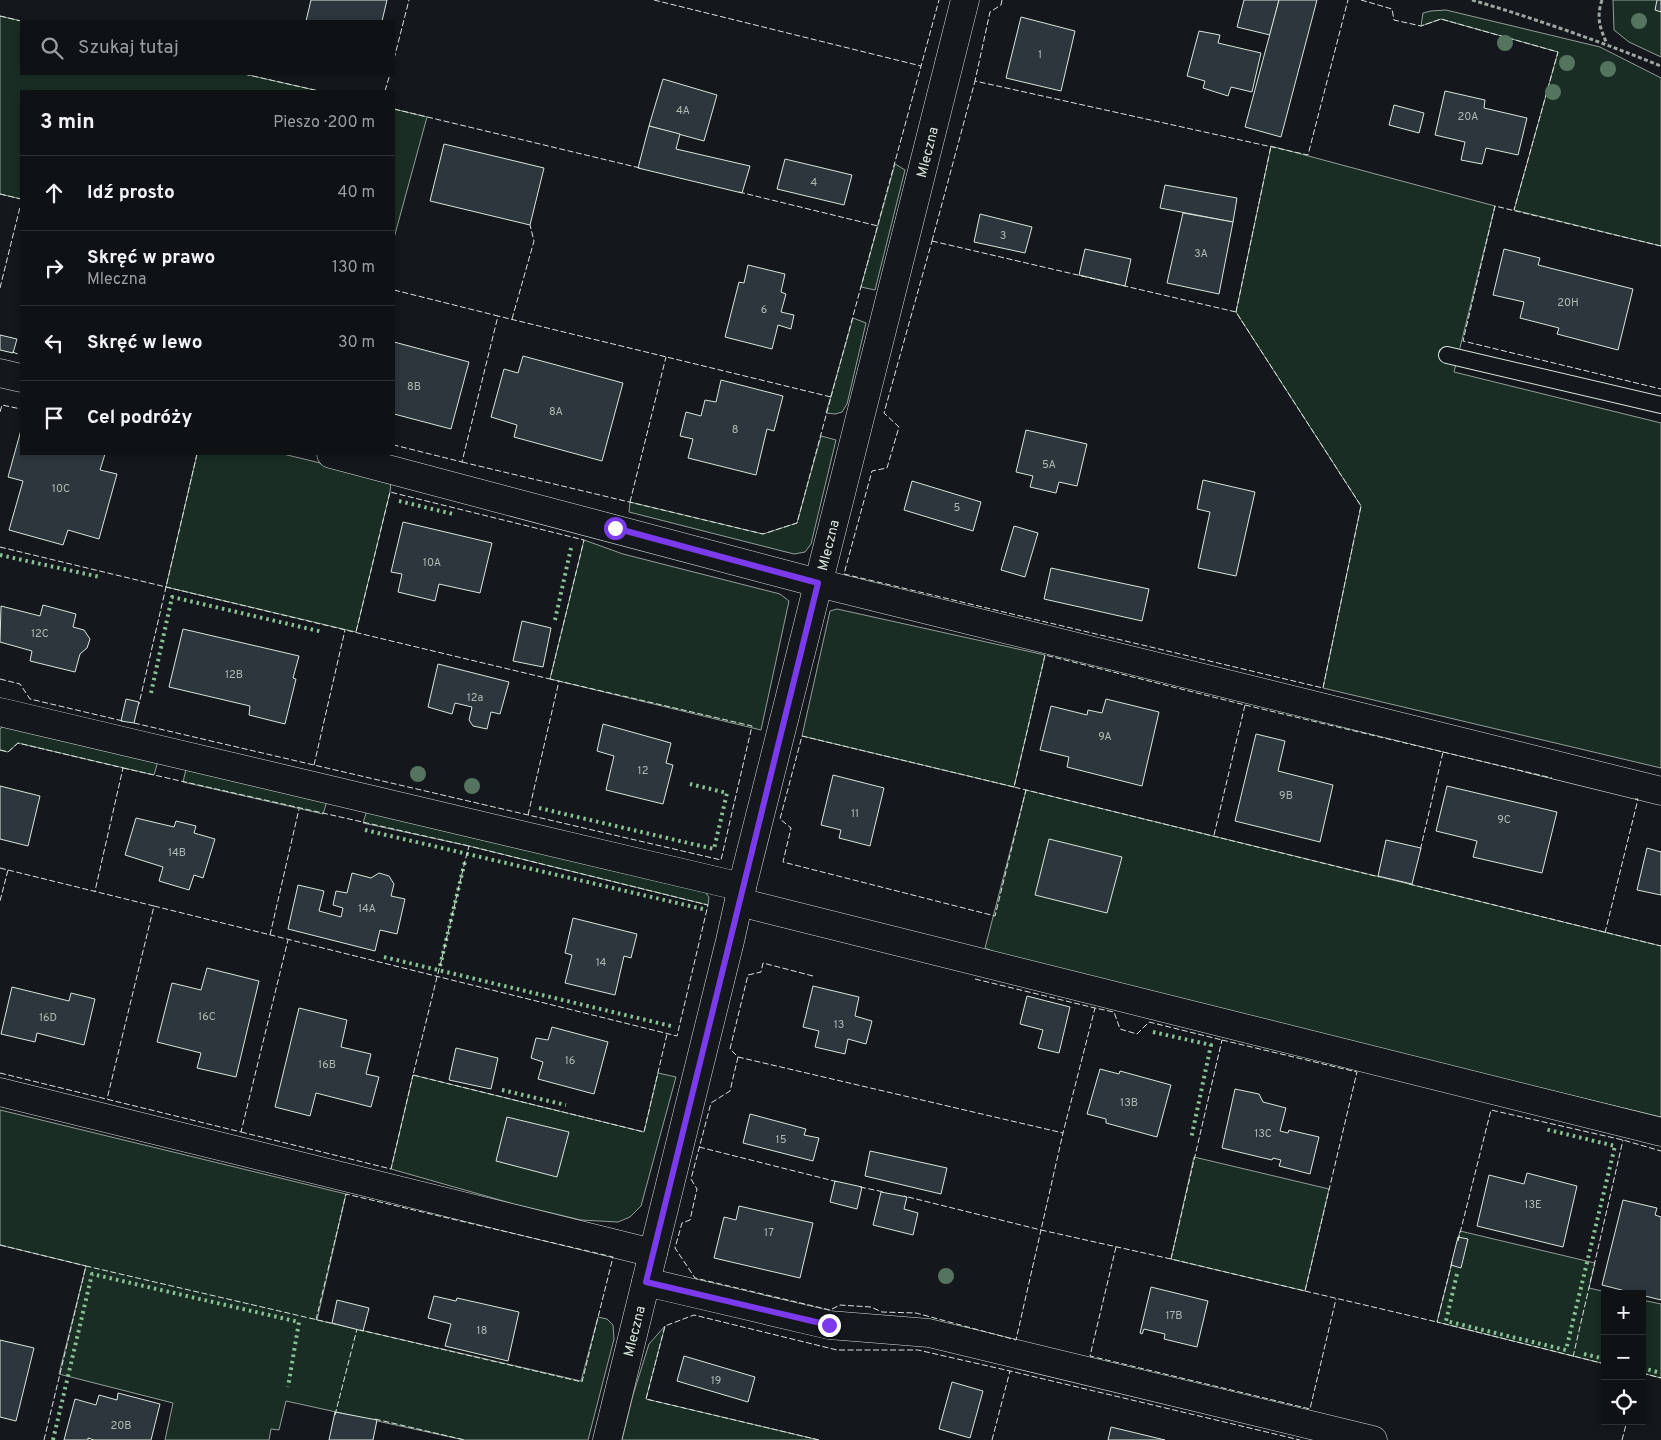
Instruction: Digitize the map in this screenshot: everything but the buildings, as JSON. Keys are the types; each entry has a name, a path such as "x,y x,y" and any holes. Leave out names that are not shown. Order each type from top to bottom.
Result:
{"street":[{"name":"Mleczna","path":"607,1440 818,583 965,0"},
{"path":"0,372 20,378"},
{"path":"335,455 818,583 1661,791"},
{"path":"0,712 741,895 1661,1132"},
{"path":"0,1092 653,1253"},
{"path":"646,1282 829,1325 929,1333 1373,1440"}],"lane":[{"path":"1446,355 1661,405"}],"path":[{"path":"1472,0 1530,17 1661,66"},
{"path":"1602,0 1599,8 1599,24 1607,45"}],"green space":[{"path":"1613,0 1661,0 1661,57 1629,42 1614,30"},
{"path":"1446,10 1600,47 1661,78 1661,246 1514,210 1558,52 1441,19 1421,26 1423,13"},
{"path":"0,16 20,21 20,75 248,75 315,90 20,90 20,199 0,194"},
{"path":"395,109 427,117 395,234"},
{"path":"1271,146 1495,206 1454,372 1661,423 1661,768 1323,688 1361,506 1236,312"},
{"path":"895,164 905,170 875,290 861,287"},
{"path":"853,318 866,323 847,404 842,412 835,414 826,413"},
{"path":"821,436 836,440 811,544 805,552 794,554 629,512 630,502 763,534 797,523"},
{"path":"197,455 287,455 391,480 390,492 356,632 166,587"},
{"path":"584,540 623,554 780,594 789,601 761,730 550,679"},
{"path":"837,609 1045,655 1014,787 802,736 830,611"},
{"path":"6,723 158,761 154,775 18,743 8,752 0,750 0,729"},
{"path":"187,765 328,798 323,814 183,782"},
{"path":"1026,790 1661,946 1661,1117 1007,957 985,948"},
{"path":"367,810 704,891 709,897 708,905 469,846 363,823"},
{"path":"658,1073 676,1077 641,1206 630,1217 618,1222 581,1220 514,1204 391,1169 413,1075 644,1132"},
{"path":"0,1110 346,1194 317,1320 581,1381 598,1317 607,1319 613,1325 614,1339 588,1440 464,1440 286,1401 279,1430 271,1429 269,1440 165,1440 173,1403 59,1374 86,1266 0,1245"},
{"path":"1194,1157 1329,1189 1305,1291 1171,1259"},
{"path":"1460,1231 1595,1263 1589,1288 1601,1291 1601,1363 1437,1322"},
{"path":"1646,1301 1661,1304 1661,1378 1646,1374"},
{"path":"665,1326 646,1399 819,1440 622,1440 633,1395 649,1344"}],"hedge":[{"path":"399,501 453,514"},
{"path":"555,620 571,548"},
{"path":"0,555 100,577"},
{"path":"151,693 172,597 323,632"},
{"path":"539,808 714,849 727,793 690,784"},
{"path":"365,830 707,910"},
{"path":"440,966 465,861"},
{"path":"384,957 671,1026"},
{"path":"1153,1032 1211,1045 1191,1139"},
{"path":"502,1090 566,1105"},
{"path":"1457,1274 1446,1321 1566,1350 1615,1146 1545,1129"},
{"path":"53,1440 92,1274 299,1322 288,1387"},
{"path":"1584,1354 1601,1358"},
{"path":"1646,1369 1661,1373"}],"fence":[{"path":"395,55 409,0"},
{"path":"654,0 921,66"},
{"path":"831,397 939,0"},
{"path":"1002,0 1001,5 990,12 975,81 1308,155 1348,0"},
{"path":"1361,0 1392,9 1394,20 1421,26 1441,19 1558,52 1514,210"},
{"path":"0,16 20,21"},
{"path":"248,75 315,90"},
{"path":"385,90 390,75"},
{"path":"932,241 975,81"},
{"path":"395,109 640,168"},
{"path":"1236,312 1271,146"},
{"path":"739,192 878,226"},
{"path":"0,194 20,199"},
{"path":"1661,246 1495,206 1463,341 1661,389"},
{"path":"0,288 20,207"},
{"path":"512,319 534,241 530,225"},
{"path":"932,241 1236,312 1361,506 1323,688 844,574 872,471 887,468 899,427 884,413 932,241"},
{"path":"395,290 498,316 462,462 395,445"},
{"path":"462,462 763,534 797,523 831,397 498,316"},
{"path":"12,352 20,355"},
{"path":"630,502 666,357"},
{"path":"0,412 2,405 20,409"},
{"path":"197,455 166,587 550,679 584,540 390,492 356,632"},
{"path":"0,547 166,587 139,704"},
{"path":"314,765 345,630"},
{"path":"1214,835 1245,705 1045,655 1014,787 1379,877"},
{"path":"0,679 20,684 30,699 123,721"},
{"path":"134,723 721,860 752,726 550,679"},
{"path":"528,815 559,681"},
{"path":"1245,705 1443,752 1420,851"},
{"path":"1014,787 802,736 780,819 791,828 783,862 995,916 1026,790"},
{"path":"0,750 8,752 18,743 123,768 95,891"},
{"path":"1443,752 1552,778"},
{"path":"123,768 469,846"},
{"path":"1605,933 1638,799 1635,799"},
{"path":"270,935 299,809"},
{"path":"154,906 677,1036 708,905 469,846 440,966 437,977 413,1075 644,1132 667,1034"},
{"path":"0,868 8,870 0,901"},
{"path":"8,870 154,906 107,1099"},
{"path":"1409,884 1661,946"},
{"path":"0,1073 241,1132 288,940"},
{"path":"813,976 763,963 761,972 748,975 730,1049 738,1057 1063,1133"},
{"path":"975,979 1095,1008"},
{"path":"1171,1259 1041,1230 1063,1133 1095,1008 1114,1012 1120,1029 1137,1034 1149,1022 1222,1040"},
{"path":"1222,1040 1357,1072 1305,1291 1171,1259 1222,1040"},
{"path":"738,1057 730,1091 711,1103 691,1179 697,1189 690,1220 682,1223 675,1248 695,1278 830,1310 840,1305 871,1307 882,1312 916,1313 1016,1340 1041,1230 904,1196"},
{"path":"241,1132 391,1169 413,1075"},
{"path":"1458,1241 1491,1110 1623,1140 1661,1151"},
{"path":"1573,1357 1623,1140"},
{"path":"699,1147 838,1182"},
{"path":"860,1187 884,1192"},
{"path":"316,1320 346,1194 613,1257 582,1382 360,1330"},
{"path":"0,1245 86,1266"},
{"path":"1116,1247 1090,1356 1310,1409 1336,1299"},
{"path":"1452,1262 1437,1322 1601,1363"},
{"path":"44,1440 86,1266 335,1324"},
{"path":"1305,1291 1437,1322"},
{"path":"819,1440 646,1399 665,1326 694,1315 837,1350 918,1350 1010,1371"},
{"path":"335,1415 357,1329"},
{"path":"992,1440 1010,1371 1300,1440"},
{"path":"1646,1374 1661,1378"},
{"path":"375,1419 465,1440"},
{"path":"1622,1440 1626,1425"}],"route":[{"path":"615,528 818,583 646,1282 829,1325"}]}
